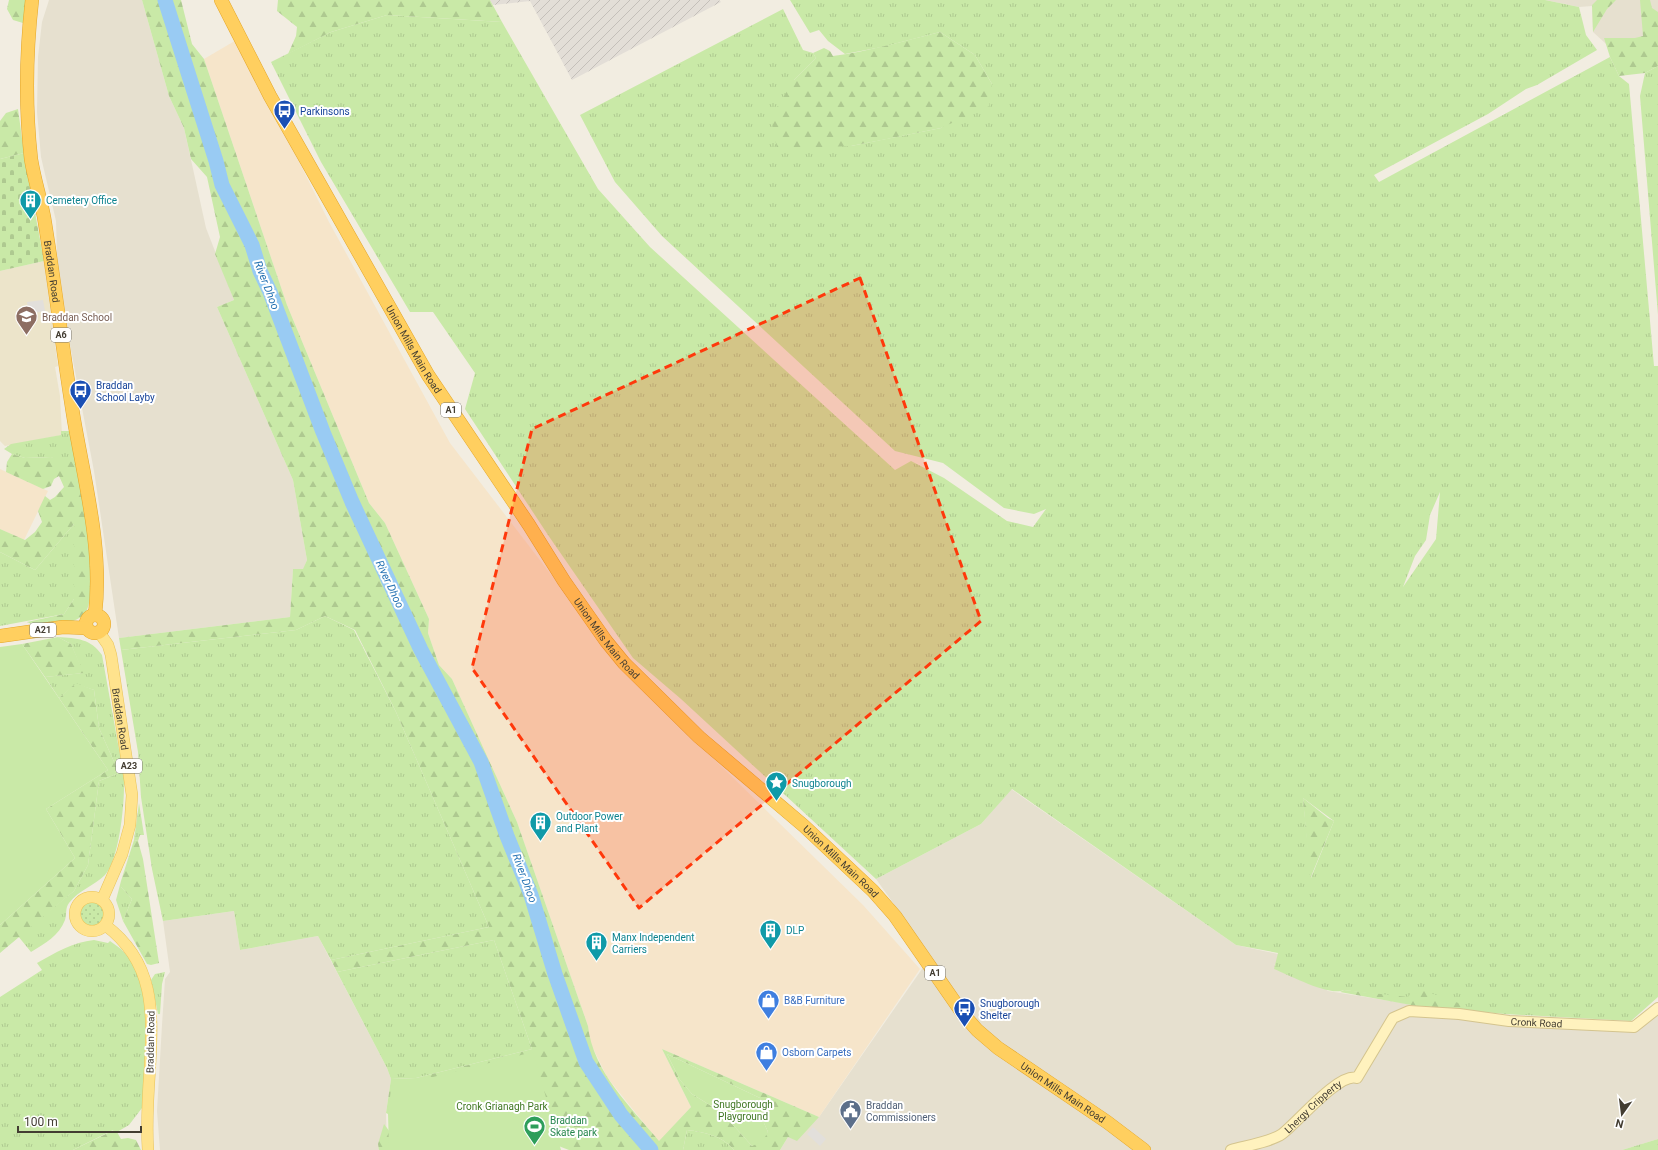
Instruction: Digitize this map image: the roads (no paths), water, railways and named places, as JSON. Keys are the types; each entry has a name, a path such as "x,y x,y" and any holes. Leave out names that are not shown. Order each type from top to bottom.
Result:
{"highway":[{"name":"Braddan Road","path":"32,0 27,55 27,99 32,160 44,216 67,375 98,566 98,592 95,615 88,618 92,630"},
{"name":"Union Mills Main Road","path":"221,0 270,96 428,375 529,525 564,581 606,641 624,663 699,737 804,826 873,891 895,916 963,1014 977,1030 998,1048 1107,1122 1144,1150"},
{"name":"A21","path":"0,636 63,627 92,630"}],"main road":[{"name":"Braddan Road","path":"92,630 108,645 111,655 132,795 130,825 122,854 102,900"},
{"path":"85,898 96,898 102,900 106,904 109,915 105,925 96,930 86,930 76,918 77,906 85,898"},
{"name":"Braddan Road","path":"105,925 127,946 144,974 151,1002 152,1023 147,1124 148,1150"},
{"name":"Cronk Road","path":"1409,1011 1459,1014 1509,1021 1634,1028 1658,1008"},
{"name":"Lhergy Cripperty","path":"1231,1150 1281,1135 1319,1099 1347,1078 1357,1078 1393,1018 1409,1011"}],"waterway":[{"name":"River Dhoo","path":"165,0 216,161 222,185 252,245 260,271 270,292 323,432 352,502 421,650 481,762 507,836 531,895 555,974 586,1062 621,1115 651,1150"}],"place":[{"name":"Parkinsons","path":"284,130"},
{"name":"Cemetery Office","path":"30,220"},
{"name":"Braddan School","path":"27,336"},
{"name":"Braddan School Layby","path":"81,410"},
{"name":"Snugborough","path":"777,802"},
{"name":"Outdoor Power and Plant","path":"540,842"},
{"name":"DLP","path":"770,950"},
{"name":"Manx Independent Carriers","path":"596,962"},
{"name":"B&B Furniture","path":"769,1020"},
{"name":"Snugborough Shelter","path":"964,1028"},
{"name":"Osborn Carpets","path":"766,1072"},
{"name":"Braddan Commissioners","path":"850,1130"},
{"name":"Braddan Skate park","path":"535,1146"}],"park label":[{"name":"Cronk Grianagh Park","path":"502,1106"},
{"name":"Snugborough Playground","path":"743,1110"}]}
